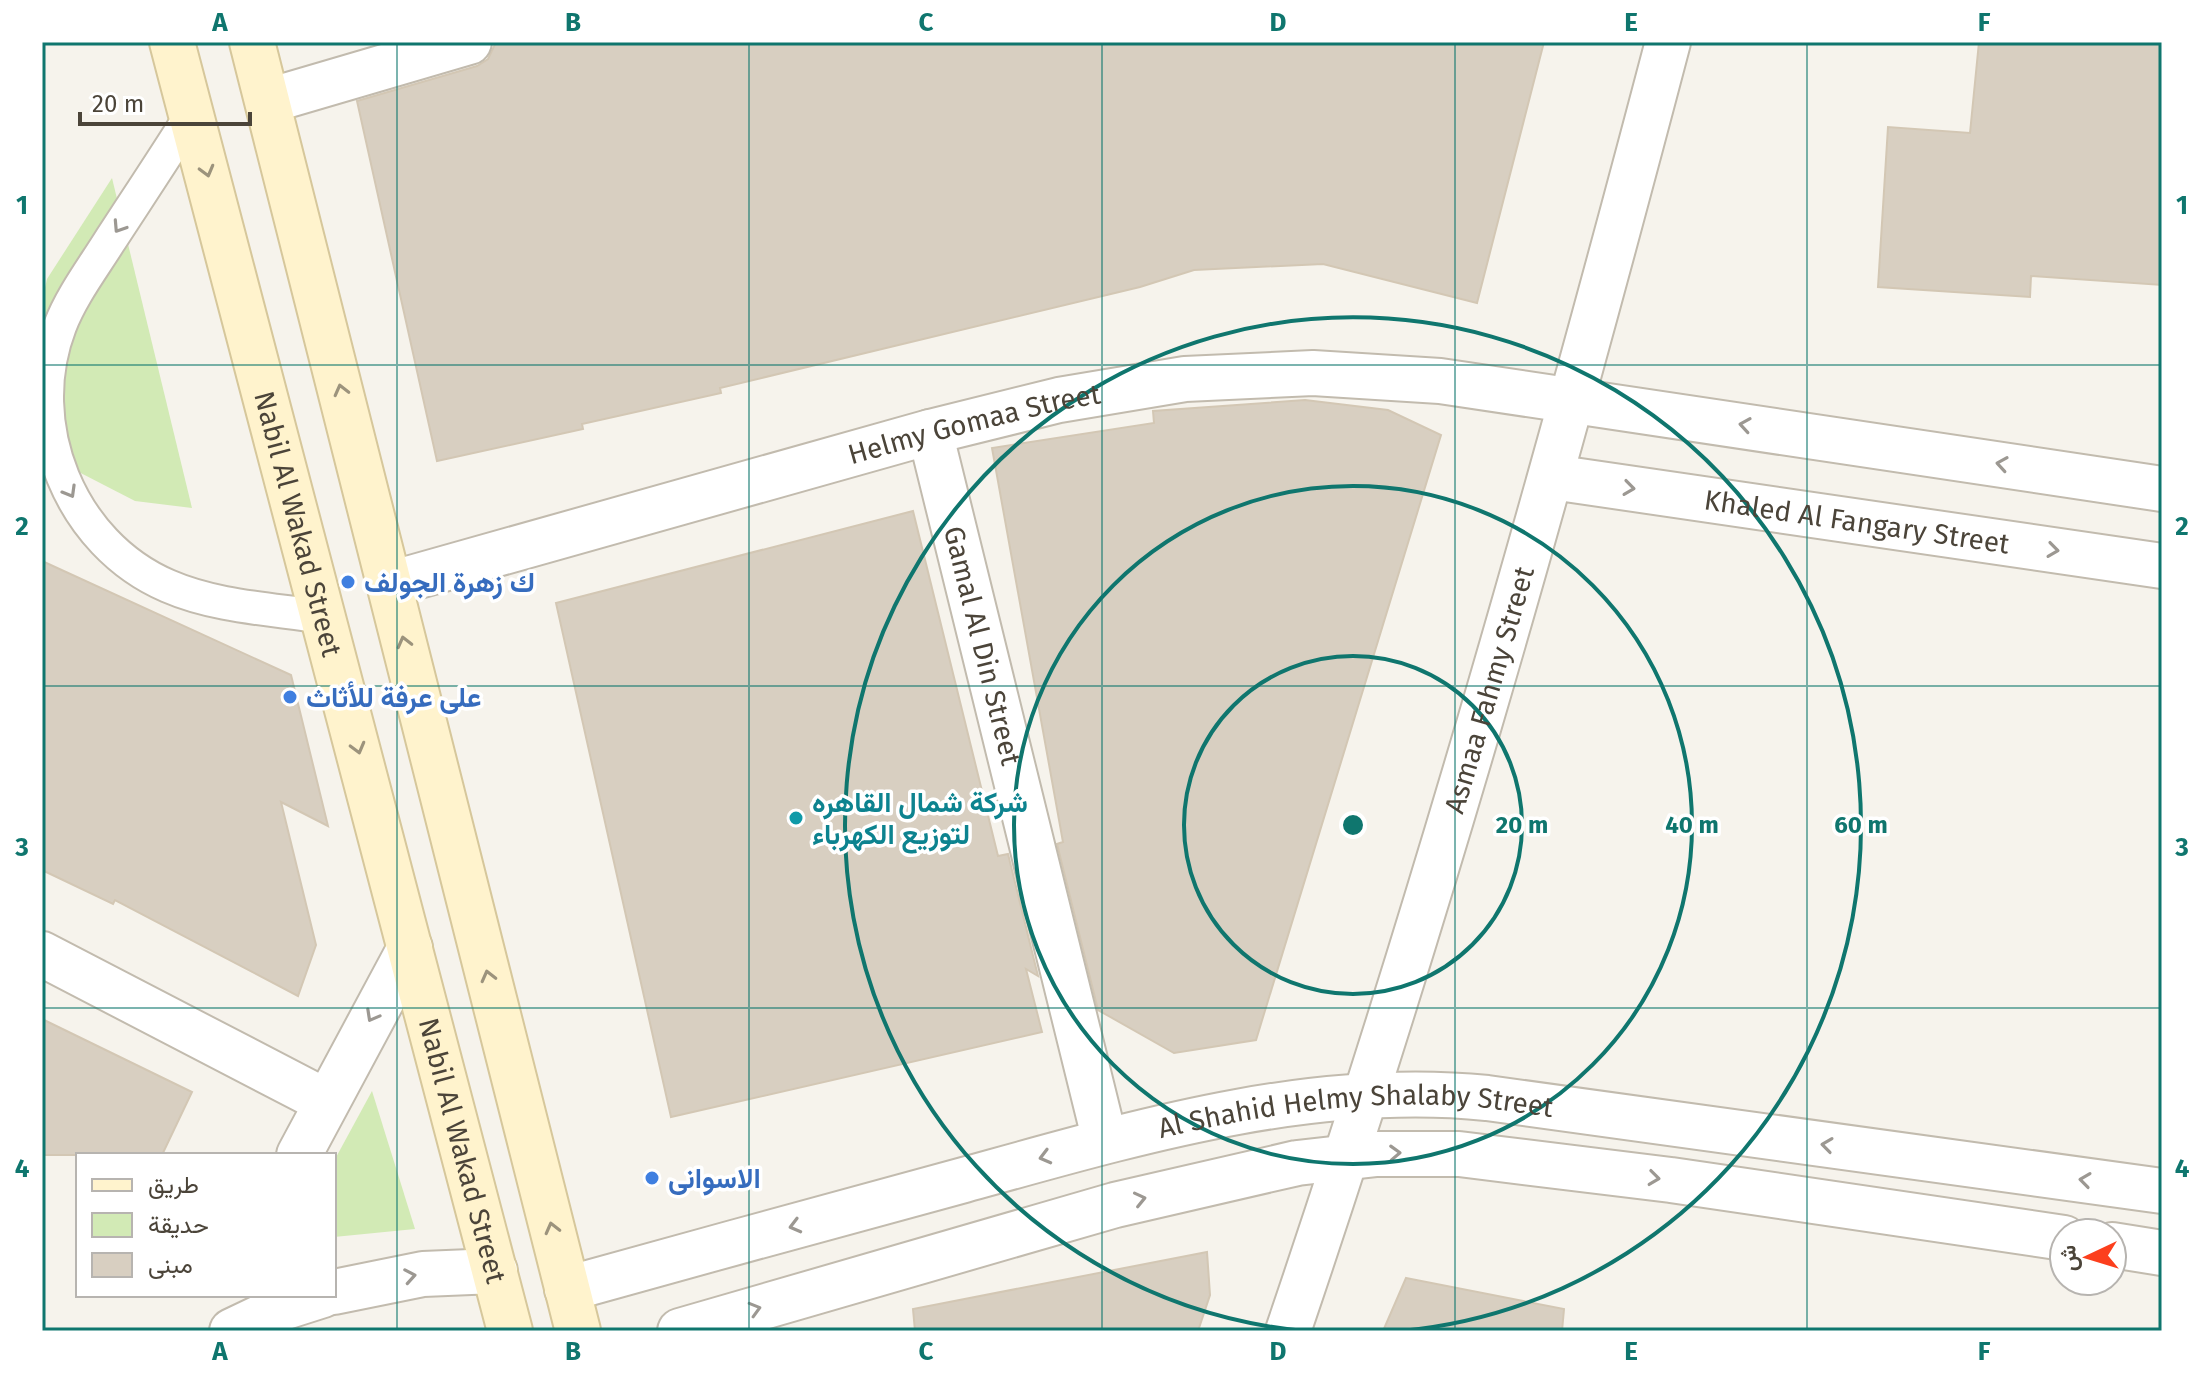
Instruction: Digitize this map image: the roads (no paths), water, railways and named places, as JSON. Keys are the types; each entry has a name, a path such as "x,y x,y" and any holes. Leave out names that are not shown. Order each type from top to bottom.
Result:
{"street":[{"name":"Nabil Al Wakad Street","path":"172,42 510,1331"},
{"path":"252,42 578,1331"},
{"path":"268,101 469,42"},
{"name":"Asmaa Fahmy Street","path":"1288,1331 1367,1094 1552,477 1668,42"},
{"name":"Helmy Gomaa Street","path":"390,584 930,432 1059,400 1185,379 1313,373 1440,381 1574,400"},
{"path":"1574,400 2162,489"},
{"name":"Gamal Al Din Street","path":"930,432 1105,1141"},
{"name":"Khaled Al Fangary Street","path":"1552,477 2162,566"},
{"path":"300,1153 325,1101 410,948"},
{"path":"42,954 325,1101"},
{"name":"Al Shahid Helmy Shalaby Street","path":"567,1289 1105,1141 1200,1119 1367,1094 1444,1093 1487,1098 2162,1191"},
{"name":"Al Shahid Helmy Shalaby Street","path":"680,1331 1115,1205 1259,1171 1347,1157 1418,1152 1487,1157 1671,1180 2048,1236"},
{"path":"2128,1248 2162,1253"},
{"path":"336,1292 423,1274 495,1271"},
{"path":"213,1331 230,1297"},
{"path":"232,1331 276,1310 317,1297"}],"lane":[{"path":"192,114 85,280 60,325 47,375 48,428 61,478 87,522 124,560 168,586 218,601 323,617"}],"place":[{"name":"ك زهرة الجولف","path":"348,582"},
{"name":"على عرفة للأثاث","path":"290,697"},
{"name":"شركة شمال القاهره لتوزيع الكهرباء","path":"796,818"},
{"name":"الاسوانى","path":"652,1178"}]}
